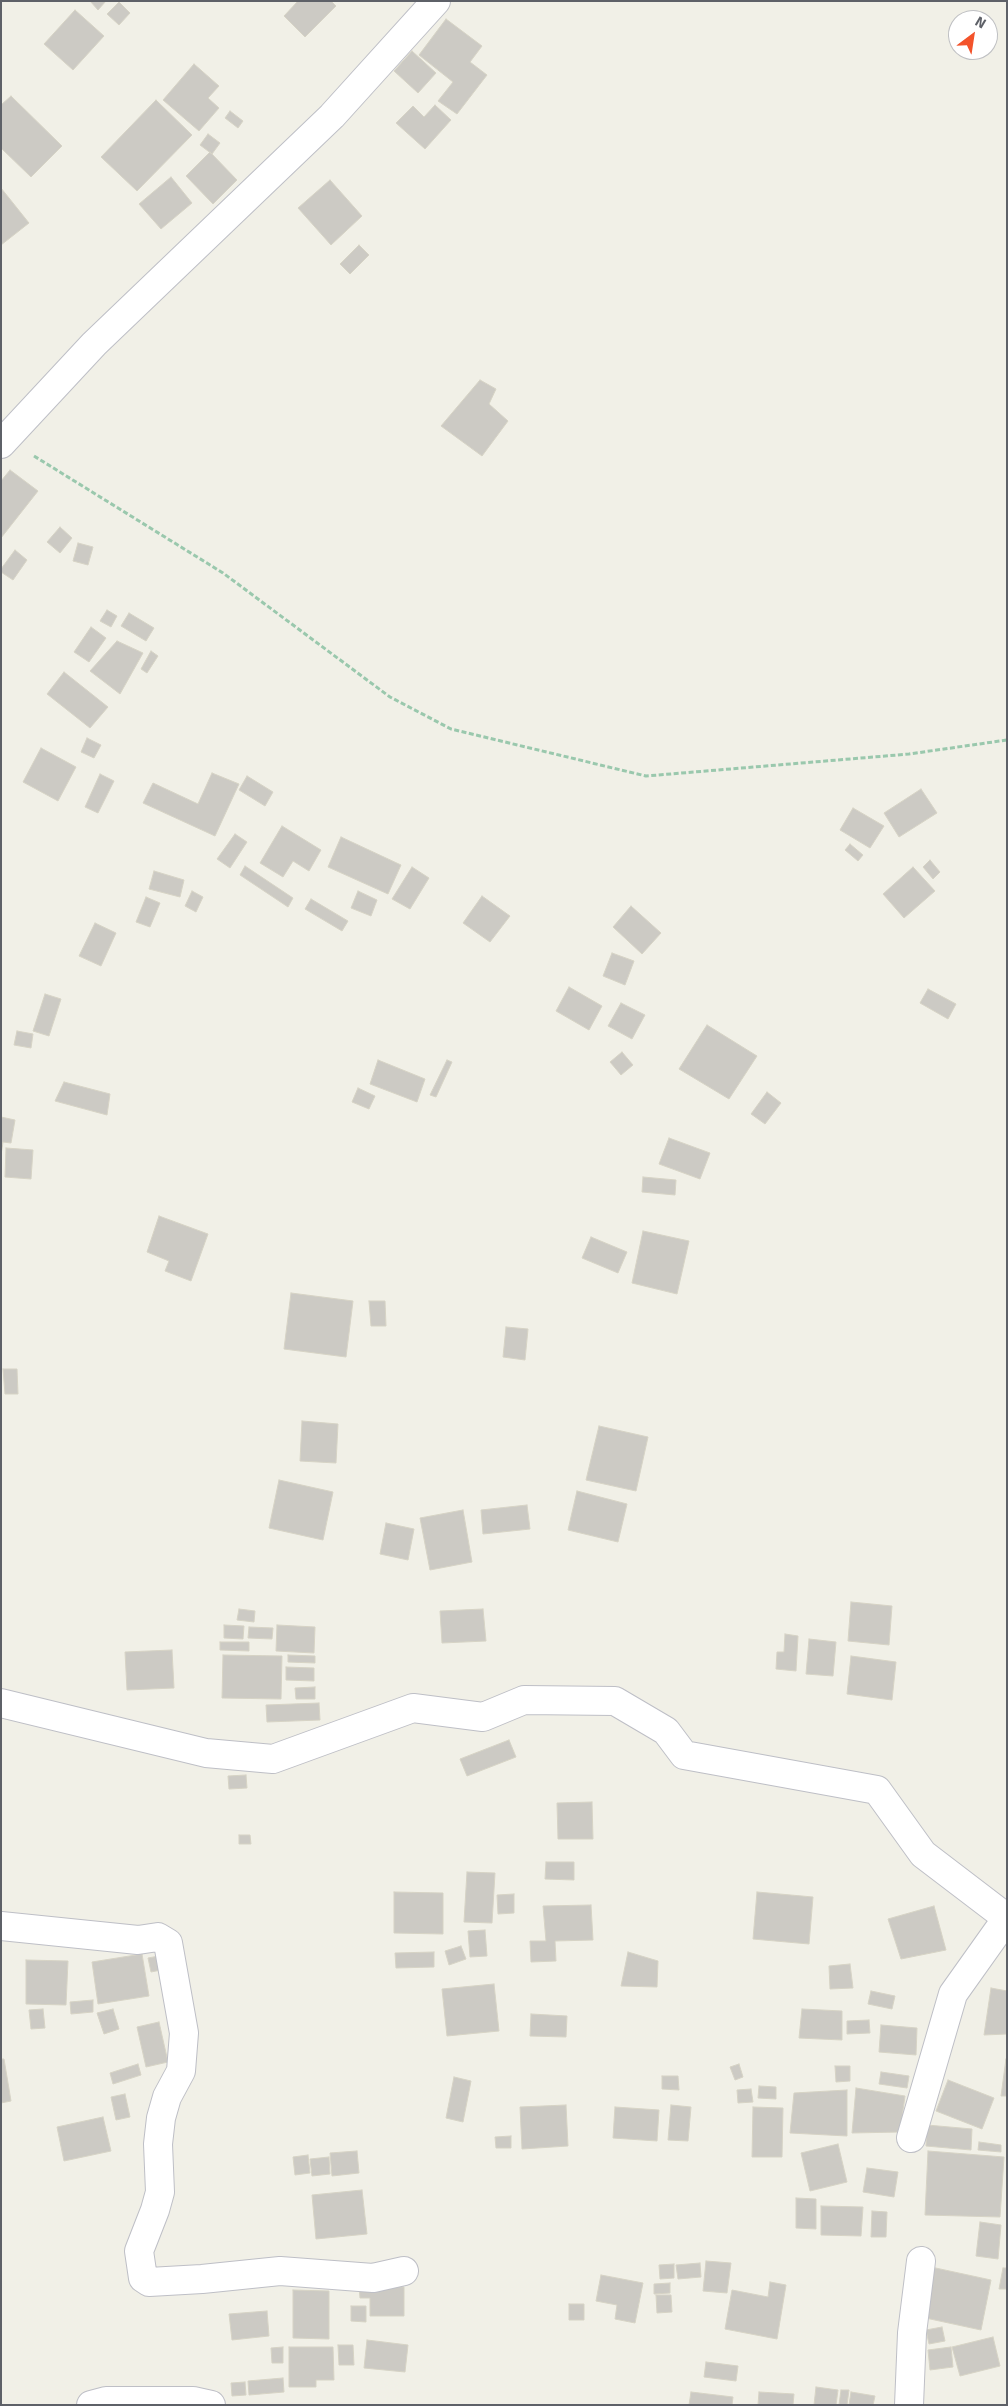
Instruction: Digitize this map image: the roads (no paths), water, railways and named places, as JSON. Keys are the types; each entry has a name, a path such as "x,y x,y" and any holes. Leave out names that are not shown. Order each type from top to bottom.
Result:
{"street":[{"path":"3,441 94,344 332,116 436,1"},
{"path":"1,1703 206,1753 273,1759 413,1708 483,1717 524,1700 615,1701 666,1731 684,1756 877,1790 923,1854 1007,1918 953,1994 911,2138"},
{"path":"1,1926 138,1940 158,1937 168,1943 184,2033 181,2071 167,2097 161,2118 158,2144 160,2192 139,2251 143,2278 149,2282 280,2270 373,2278 404,2271"},
{"path":"909,2405 912,2333 922,2261"},
{"path":"91,2405 106,2401 192,2401 211,2405"}]}
